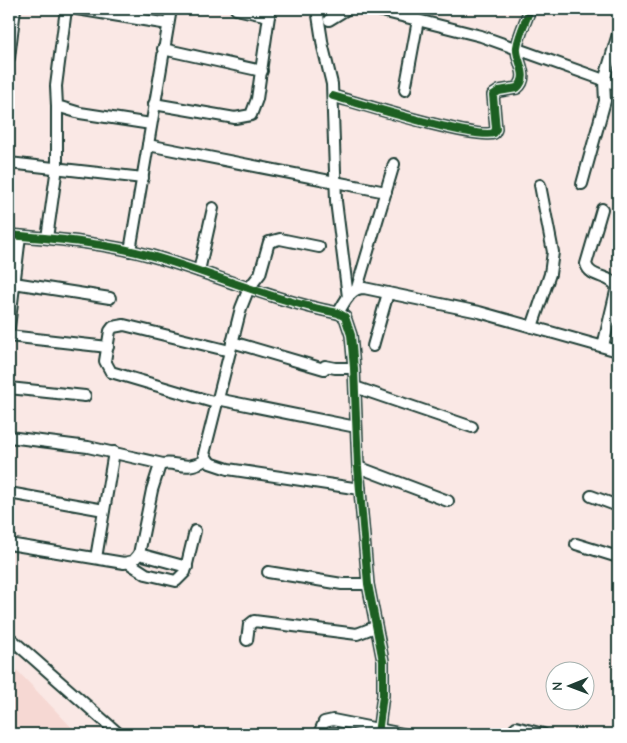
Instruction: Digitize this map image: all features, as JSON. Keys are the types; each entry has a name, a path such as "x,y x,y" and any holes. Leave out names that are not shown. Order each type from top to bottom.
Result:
{"street":[{"path":"9,58 15,9"},
{"path":"47,238 57,167 58,106 56,86 66,9"},
{"path":"77,9 168,24"},
{"path":"130,251 171,9"},
{"path":"154,104 244,118 251,115 255,109 270,12 236,9"},
{"path":"317,9 333,96 334,180 348,297"},
{"path":"328,20 347,9"},
{"path":"374,9 517,48 618,85"},
{"path":"333,96 442,126 491,134 496,129 493,95 499,91 517,88 522,81 523,71 517,48 530,9"},
{"path":"405,90 418,20"},
{"path":"582,184 605,101 604,81 618,34"},
{"path":"163,50 262,71"},
{"path":"58,106 80,113 151,124"},
{"path":"148,145 334,180 386,192"},
{"path":"9,163 143,178"},
{"path":"338,313 348,297 357,288 394,164"},
{"path":"532,327 550,274 553,252 540,185"},
{"path":"199,271 213,208"},
{"path":"602,209 586,264 591,272 609,279 617,287 603,346"},
{"path":"9,236 47,238 130,251 199,271 281,300 338,313 345,317 349,324 354,368 358,467 368,584 384,678 378,731"},
{"path":"9,328 20,236"},
{"path":"205,460 204,447 241,308 249,288 260,274 267,245 271,240 280,239 319,247"},
{"path":"14,283 110,298"},
{"path":"357,288 454,306 618,351"},
{"path":"373,346 388,294"},
{"path":"354,368 325,367 231,346 124,326 113,327 105,361 111,372 217,401 356,427"},
{"path":"9,336 108,347"},
{"path":"354,387 472,427"},
{"path":"9,388 85,396"},
{"path":"9,437 114,452 163,464 189,467 205,460"},
{"path":"96,558 114,452"},
{"path":"205,460 215,466 360,489"},
{"path":"129,563 139,554 156,476 163,464"},
{"path":"358,467 448,501"},
{"path":"9,493 104,510"},
{"path":"591,496 618,506"},
{"path":"9,544 129,563 146,574 171,581 181,578 187,567 195,532"},
{"path":"576,544 618,557"},
{"path":"139,554 187,567"},
{"path":"268,572 342,584 368,584"},
{"path":"247,640 250,625 254,622 357,634 375,627"},
{"path":"9,637 120,734"},
{"path":"319,734 321,726 328,720 338,720 378,731 403,734"},
{"path":"516,727 544,734"}],"shaded area":[{"path":"10,663 78,734 9,734"}],"cycle path":[{"path":"333,96 442,126 483,134 494,133 496,129 493,95 499,91 517,88 523,78 517,47 530,9"},
{"path":"9,235 81,242 152,256 291,302 338,313 345,317 351,335 354,368 358,467 368,584 383,661 383,695 378,734"}]}
